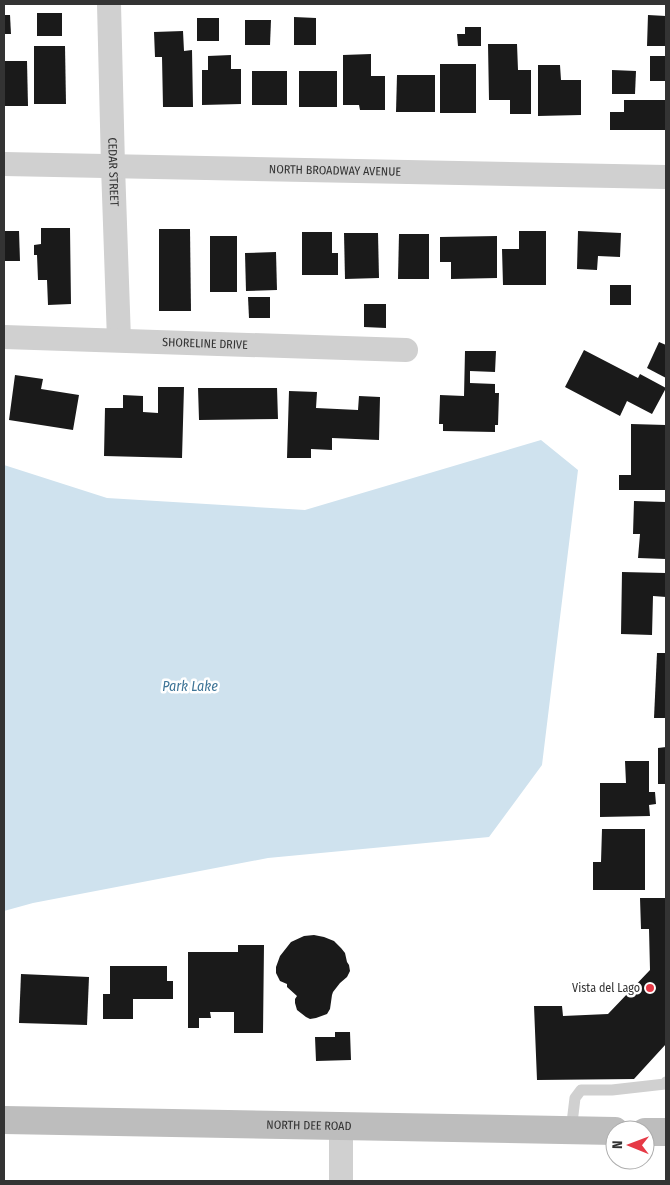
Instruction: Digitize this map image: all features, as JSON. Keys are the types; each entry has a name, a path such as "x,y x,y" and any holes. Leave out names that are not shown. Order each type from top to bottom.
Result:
{"main road":[{"name":"NORTH DEE ROAD","path":"4,1120 605,1131"}],"street":[{"name":"CEDAR STREET","path":"109,4 112,166 119,340"},
{"name":"NORTH BROADWAY AVENUE","path":"4,164 666,177"},
{"name":"SHORELINE DRIVE","path":"4,337 406,350"},
{"path":"340,1126 341,1181"}],"lane":[{"path":"571,1131 575,1098 581,1090 612,1090 666,1082"}],"water":[{"name":"Park Lake","path":"541,440 578,470 542,765 489,837 268,858 33,903 4,911 4,465 107,498 305,510"}],"building":[{"path":"37,13 62,13 62,36 37,36"},
{"path":"4,15 10,15 11,34 4,34"},
{"path":"648,15 666,16 666,46 647,46"},
{"path":"294,17 316,18 316,45 294,45"},
{"path":"197,18 219,18 219,41 197,41"},
{"path":"245,20 271,20 270,45 245,45"},
{"path":"465,27 481,27 481,46 458,46 457,34 465,34"},
{"path":"183,31 184,51 192,50 193,107 163,107 162,57 155,57 154,32"},
{"path":"488,44 517,44 518,70 531,70 531,114 510,114 510,100 489,100"},
{"path":"34,46 65,46 66,104 34,104"},
{"path":"371,54 371,76 385,76 385,110 360,110 359,105 343,105 343,55"},
{"path":"231,55 231,69 241,69 241,104 202,105 202,70 208,70 208,56"},
{"path":"650,56 666,56 666,81 650,81"},
{"path":"4,61 27,61 28,106 4,106"},
{"path":"440,64 476,64 476,113 440,113"},
{"path":"538,65 560,65 561,80 581,80 581,115 538,116"},
{"path":"612,70 636,71 635,94 612,94"},
{"path":"252,71 287,71 287,105 252,105"},
{"path":"299,71 337,71 337,107 299,107"},
{"path":"397,75 435,75 435,112 396,112"},
{"path":"624,100 666,100 666,130 610,130 610,112 624,112"},
{"path":"41,228 70,228 71,304 48,305 47,280 38,280 37,255 34,255 34,245 41,244"},
{"path":"159,229 190,229 191,311 159,311"},
{"path":"4,231 19,231 20,261 4,261"},
{"path":"519,231 546,231 546,285 503,285 502,249 519,249"},
{"path":"578,231 621,233 620,257 598,256 597,270 577,269"},
{"path":"302,232 332,232 332,253 338,253 338,275 302,275"},
{"path":"344,233 378,233 379,278 345,279"},
{"path":"399,234 429,234 429,279 398,279"},
{"path":"210,236 237,236 237,292 210,292"},
{"path":"497,236 497,278 451,279 451,262 440,262 440,237"},
{"path":"276,252 277,290 246,291 245,253"},
{"path":"610,285 631,285 631,305 610,305"},
{"path":"248,297 270,297 270,318 249,318"},
{"path":"364,304 386,304 386,328 364,327"},
{"path":"659,342 666,345 666,378 647,368"},
{"path":"584,350 638,378 640,374 666,388 652,414 627,401 620,416 565,387"},
{"path":"465,351 496,351 495,372 470,371 470,383 495,384 495,393 499,393 498,425 495,425 495,432 443,431 443,424 439,424 440,395 464,396"},
{"path":"15,375 43,379 41,389 79,395 73,430 9,420"},
{"path":"158,387 184,387 182,458 104,456 105,408 123,408 123,395 143,396 143,412 158,413"},
{"path":"198,388 277,388 278,419 199,420"},
{"path":"289,391 317,392 316,408 358,410 359,396 380,397 379,440 332,438 332,450 311,449 311,458 287,458"},
{"path":"631,424 666,425 666,490 619,490 619,475 631,475"},
{"path":"634,501 666,502 666,559 638,558 640,534 633,534"},
{"path":"622,572 666,573 666,597 653,596 652,635 621,634"},
{"path":"657,653 666,653 666,718 654,718"},
{"path":"666,747 666,784 658,784 658,748"},
{"path":"625,761 649,761 649,792 655,792 656,804 649,805 650,816 600,817 600,783 626,783"},
{"path":"602,829 645,829 645,890 593,890 593,862 601,862"},
{"name":"Vista del Lago","path":"640,898 666,898 666,1044 634,1079 537,1080 534,1006 562,1006 563,1016 608,1014 650,970 649,929 641,929"},
{"path":"314,935 334,941 341,948 345,953 350,971 333,992 330,1009 327,1014 310,1019 297,1010 295,999 297,996 287,987 287,984 280,981 276,973 276,967 280,956 291,942 304,936"},
{"path":"238,945 264,945 263,1033 234,1033 234,1012 210,1012 211,1018 199,1018 199,1028 188,1028 188,952 238,952"},
{"path":"110,966 167,966 167,981 173,981 173,999 133,999 133,1019 103,1019 103,994 110,994"},
{"path":"21,974 89,977 87,1025 19,1023"},
{"path":"335,1032 350,1032 351,1060 316,1061 315,1037 335,1037"}],"place":[{"name":"Vista del Lago","path":"650,988"}]}
